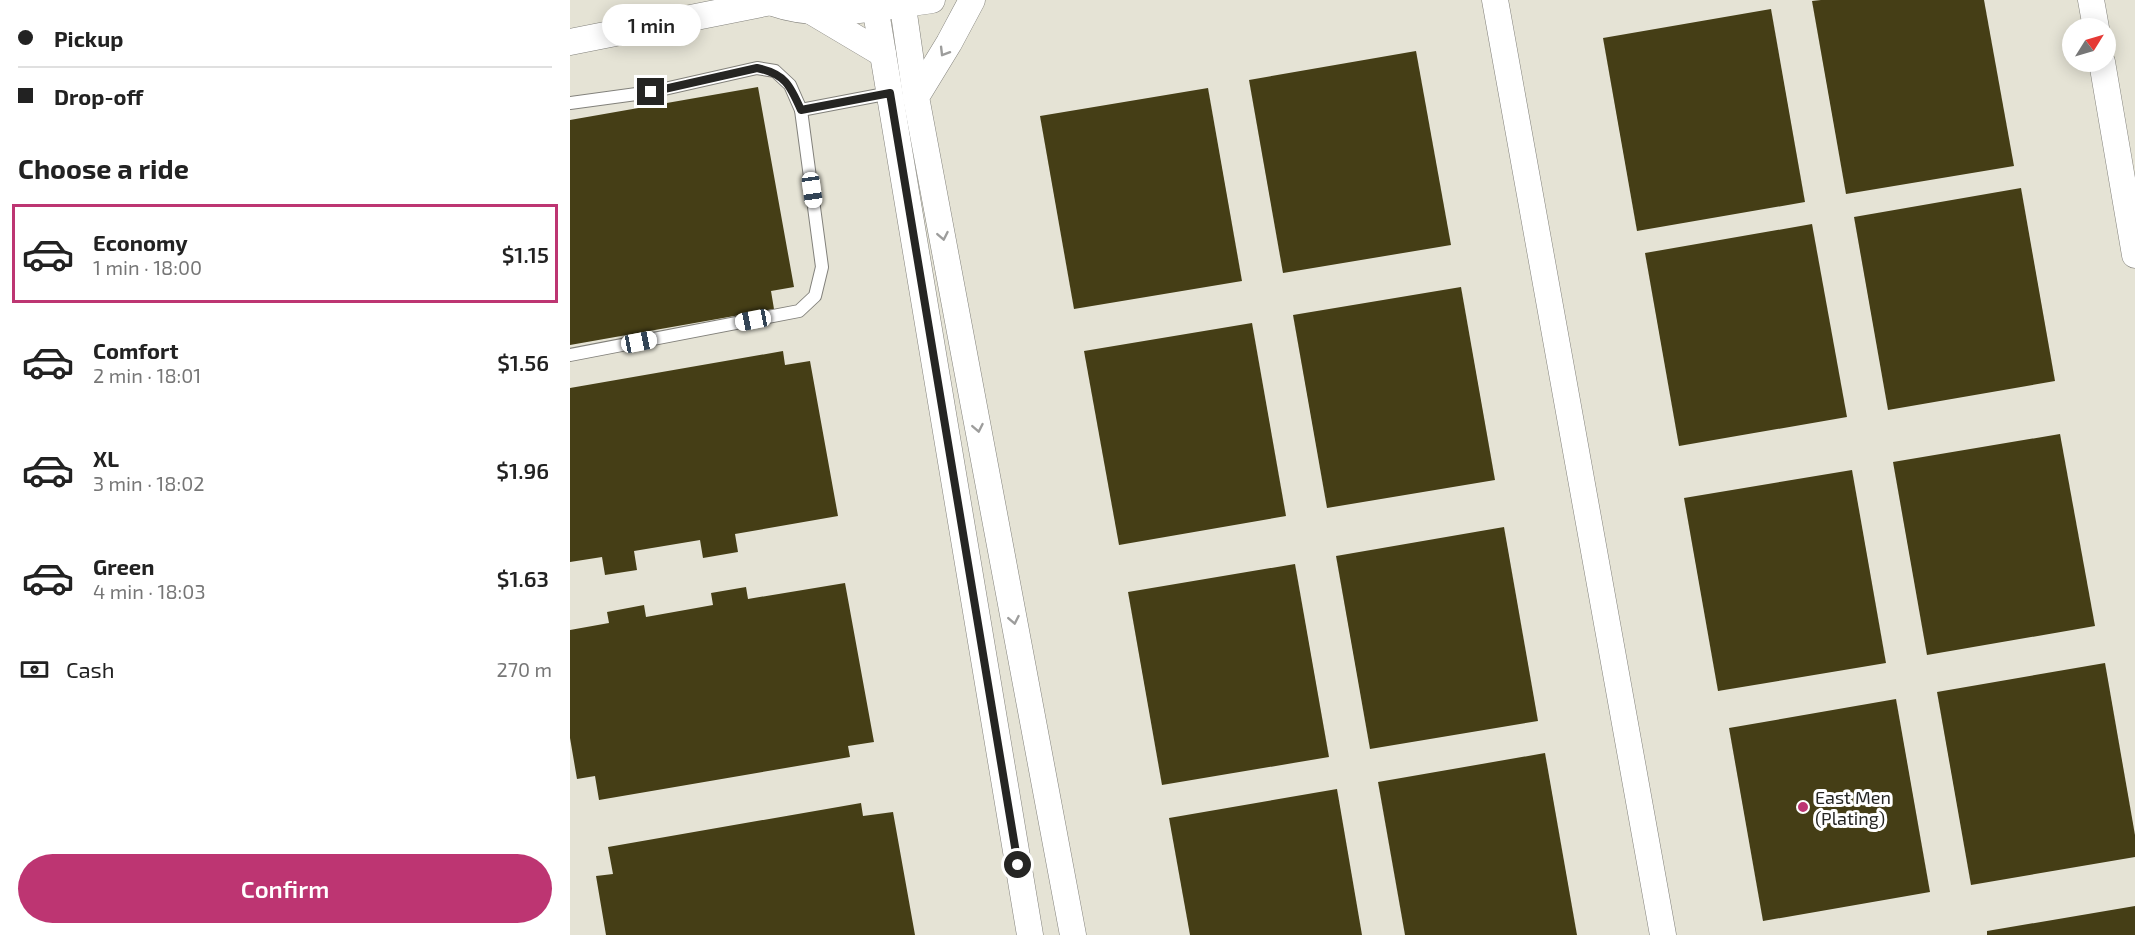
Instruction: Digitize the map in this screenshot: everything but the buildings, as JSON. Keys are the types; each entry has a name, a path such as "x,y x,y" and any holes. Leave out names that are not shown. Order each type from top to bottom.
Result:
{"street":[{"path":"570,42 777,1 789,9 809,10 932,0"},
{"path":"916,97 950,43 972,0"},
{"path":"1495,0 1662,935"},
{"path":"2091,0 2094,18"},
{"path":"902,2 916,97 1073,935"},
{"path":"875,5 1030,935"},
{"path":"809,10 883,54"},
{"path":"2104,72 2135,255"}],"lane":[{"path":"570,103 651,92 757,68 775,71 790,85 801,110 822,267 815,296 799,311 570,355"},
{"path":"801,110 890,93"}],"shaded area":[{"path":"570,0 2135,0 2135,935 570,935"}],"place":[{"name":"East Men (Plating)","path":"1803,807"}],"route":[{"path":"651,92 757,68 775,71 790,85 801,110 890,93 1018,865"}]}
